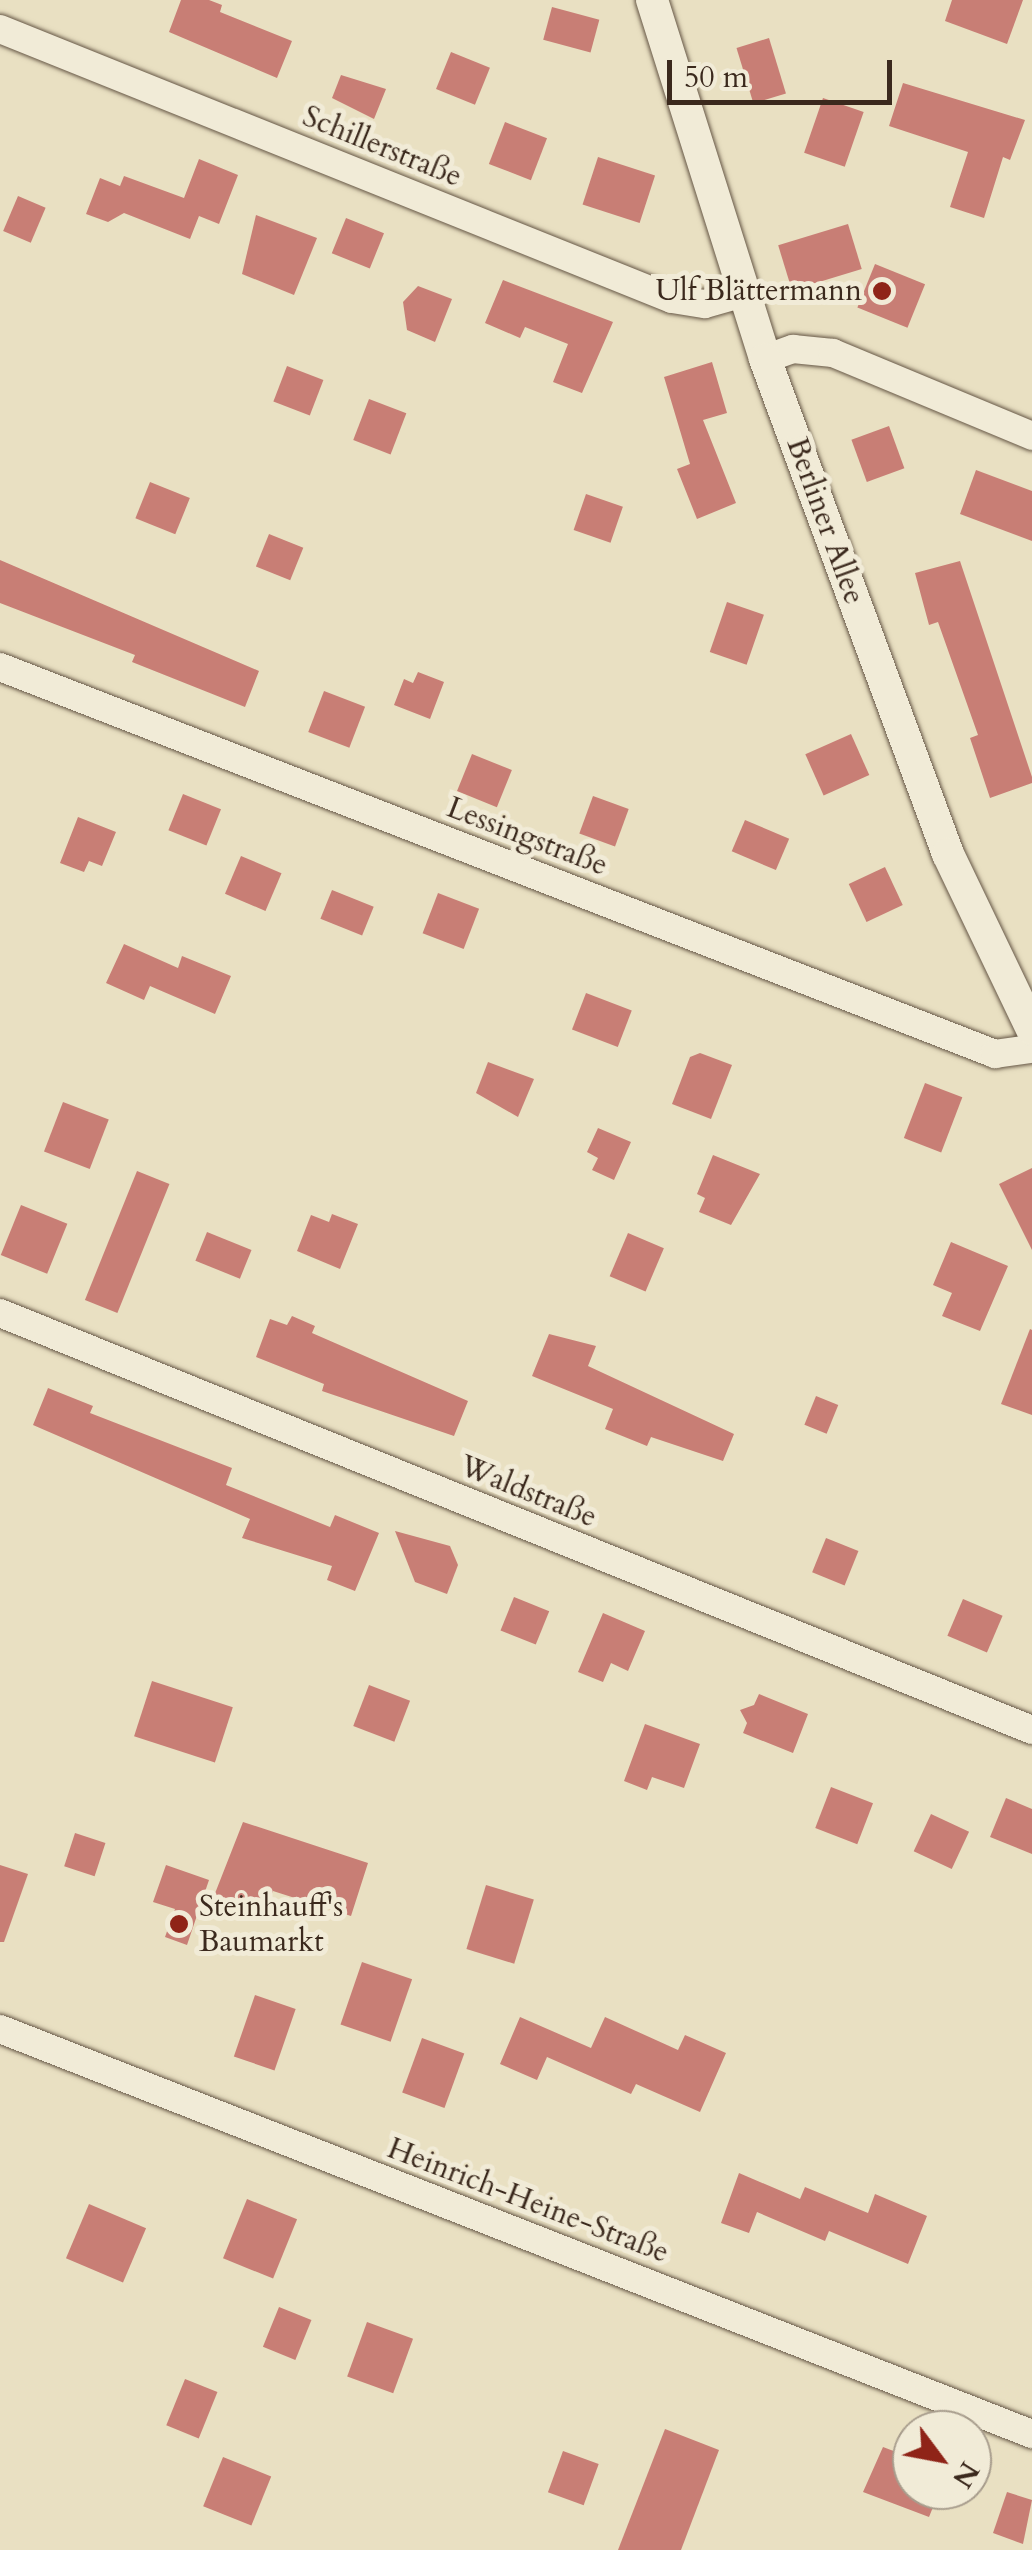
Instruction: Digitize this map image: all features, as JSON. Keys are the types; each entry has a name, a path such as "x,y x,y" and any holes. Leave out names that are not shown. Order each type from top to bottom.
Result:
{"street":[{"name":"Berliner Allee","path":"652,0 765,359 948,854 1032,1029"},
{"name":"Schillerstraße","path":"0,29 672,299 705,304 744,294"},
{"path":"765,359 793,349 834,353 1032,436"},
{"name":"Lessingstraße","path":"0,667 994,1054 1032,1048"},
{"name":"Waldstraße","path":"0,1313 1032,1730"},
{"name":"Heinrich-Heine-Straße","path":"0,2029 1032,2434"}],"building":[{"path":"181,0 209,0 222,5 220,12 292,41 277,78 169,32"},
{"path":"952,0 1023,0 1007,44 945,21"},
{"path":"552,7 599,20 591,53 543,40"},
{"path":"769,38 786,93 753,103 736,48"},
{"path":"451,52 490,68 475,105 436,89"},
{"path":"341,75 386,89 374,119 332,98"},
{"path":"903,83 1025,120 1010,160 1003,157 984,218 950,207 968,152 889,126"},
{"path":"823,98 864,112 845,167 804,153"},
{"path":"505,122 547,138 531,180 489,164"},
{"path":"598,157 655,176 640,223 583,205"},
{"path":"199,159 238,175 219,224 199,216 190,239 124,213 108,222 86,214 100,178 120,186 124,176 184,198"},
{"path":"18,196 46,208 31,243 3,231"},
{"path":"256,215 317,238 294,295 242,274"},
{"path":"346,218 384,233 370,269 332,253"},
{"path":"848,224 862,269 792,290 778,245"},
{"path":"875,264 925,284 907,328 857,308"},
{"path":"503,280 613,322 582,393 553,382 568,344 525,327 520,338 485,323"},
{"path":"418,286 452,299 435,342 407,330 403,302"},
{"path":"712,362 727,413 703,420 736,503 697,519 677,469 690,464 664,377"},
{"path":"287,366 323,380 310,415 273,401"},
{"path":"369,399 406,413 391,454 353,440"},
{"path":"889,426 904,468 867,482 851,440"},
{"path":"976,470 1032,491 1032,541 960,514"},
{"path":"150,482 190,498 175,534 135,518"},
{"path":"586,494 623,507 611,543 574,530"},
{"path":"269,534 303,548 290,580 256,566"},
{"path":"0,560 259,671 245,707 132,662 135,655 0,603"},
{"path":"960,561 1032,777 1032,783 990,798 970,738 978,735 938,622 929,625 915,573"},
{"path":"727,602 764,615 747,665 710,652"},
{"path":"418,672 444,682 430,719 394,705 404,679 413,683"},
{"path":"324,691 365,707 349,748 308,732"},
{"path":"851,734 869,775 824,795 805,754"},
{"path":"472,754 512,770 497,807 457,791"},
{"path":"183,794 221,809 206,846 168,830"},
{"path":"593,796 629,809 615,847 579,834"},
{"path":"78,817 116,832 102,866 89,861 84,872 60,863"},
{"path":"745,820 789,839 776,870 732,851"},
{"path":"241,856 282,873 265,911 225,894"},
{"path":"885,867 903,905 866,922 849,884"},
{"path":"332,890 374,907 362,936 320,919"},
{"path":"438,893 479,909 464,949 423,933"},
{"path":"124,944 178,968 182,956 231,976 215,1014 150,986 144,1000 106,983"},
{"path":"586,993 632,1011 618,1047 572,1029"},
{"path":"700,1053 732,1065 711,1119 672,1104 690,1057"},
{"path":"488,1062 534,1079 518,1117 476,1093"},
{"path":"925,1083 962,1097 941,1152 904,1138"},
{"path":"63,1102 109,1120 90,1169 44,1151"},
{"path":"598,1128 631,1142 614,1180 592,1170 598,1158 587,1152"},
{"path":"713,1155 760,1174 731,1225 699,1212 705,1198 697,1194"},
{"path":"1032,1168 1032,1250 999,1184"},
{"path":"137,1171 169,1184 117,1313 85,1300"},
{"path":"21,1205 67,1224 47,1274 1,1255"},
{"path":"332,1214 358,1224 340,1269 297,1251 311,1215 329,1222"},
{"path":"207,1232 252,1250 240,1279 195,1261"},
{"path":"628,1233 664,1248 646,1292 610,1276"},
{"path":"951,1242 1008,1266 980,1331 942,1316 952,1293 933,1285"},
{"path":"292,1316 315,1326 312,1333 468,1401 454,1436 322,1391 324,1384 256,1357 270,1319 287,1325"},
{"path":"1032,1330 1032,1415 1001,1404"},
{"path":"549,1334 596,1346 588,1366 734,1434 723,1461 651,1437 647,1446 605,1429 613,1409 532,1376"},
{"path":"48,1388 93,1406 90,1413 232,1468 226,1485 330,1527 335,1515 379,1533 355,1591 327,1580 332,1566 242,1538 250,1519 33,1425"},
{"path":"816,1396 838,1405 827,1434 804,1425"},
{"path":"395,1531 450,1546 458,1565 447,1594 415,1582"},
{"path":"826,1538 858,1551 845,1585 812,1572"},
{"path":"514,1597 549,1611 536,1645 501,1630"},
{"path":"963,1599 1003,1616 987,1653 947,1636"},
{"path":"603,1613 645,1631 628,1671 611,1663 603,1682 578,1672"},
{"path":"152,1681 233,1707 215,1762 134,1736"},
{"path":"369,1685 410,1701 394,1742 353,1726"},
{"path":"759,1694 808,1714 793,1753 743,1733 747,1723 740,1710 754,1705"},
{"path":"645,1724 700,1744 684,1788 652,1777 647,1790 624,1781"},
{"path":"831,1787 873,1803 857,1844 815,1828"},
{"path":"1006,1798 1032,1809 1032,1854 990,1837"},
{"path":"931,1814 969,1832 952,1869 914,1851"},
{"path":"243,1822 368,1863 351,1916 273,1891 262,1920 212,1901"},
{"path":"75,1833 105,1843 95,1876 64,1866"},
{"path":"0,1865 28,1874 4,1942 0,1942"},
{"path":"166,1865 209,1880 187,1945 165,1937 175,1909 153,1902"},
{"path":"486,1885 534,1900 514,1964 466,1949"},
{"path":"362,1962 412,1979 391,2042 341,2024"},
{"path":"255,1995 296,2009 274,2070 234,2056"},
{"path":"520,2017 591,2048 605,2017 678,2050 685,2035 726,2053 700,2112 636,2084 631,2094 547,2057 537,2080 500,2064"},
{"path":"422,2038 464,2053 444,2108 402,2093"},
{"path":"739,2173 800,2199 805,2187 868,2213 875,2194 927,2216 908,2264 829,2231 825,2241 757,2212 749,2233 721,2223"},
{"path":"247,2199 297,2219 273,2279 223,2258"},
{"path":"89,2204 146,2228 123,2283 66,2258"},
{"path":"279,2307 311,2320 295,2360 263,2347"},
{"path":"367,2322 413,2339 393,2393 347,2377"},
{"path":"185,2379 217,2392 199,2438 166,2425"},
{"path":"665,2429 719,2450 681,2550 618,2550"},
{"path":"883,2447 892,2450 892,2503 863,2492"},
{"path":"563,2451 599,2464 584,2505 548,2492"},
{"path":"223,2457 271,2476 251,2526 203,2506"},
{"path":"1007,2492 1032,2500 1023,2544 993,2533"},
{"path":"911,2510 932,2510 929,2517"}],"place":[{"name":"Ulf Blättermann","path":"882,291"},
{"name":"Steinhauff's Baumarkt","path":"179,1924"}]}
